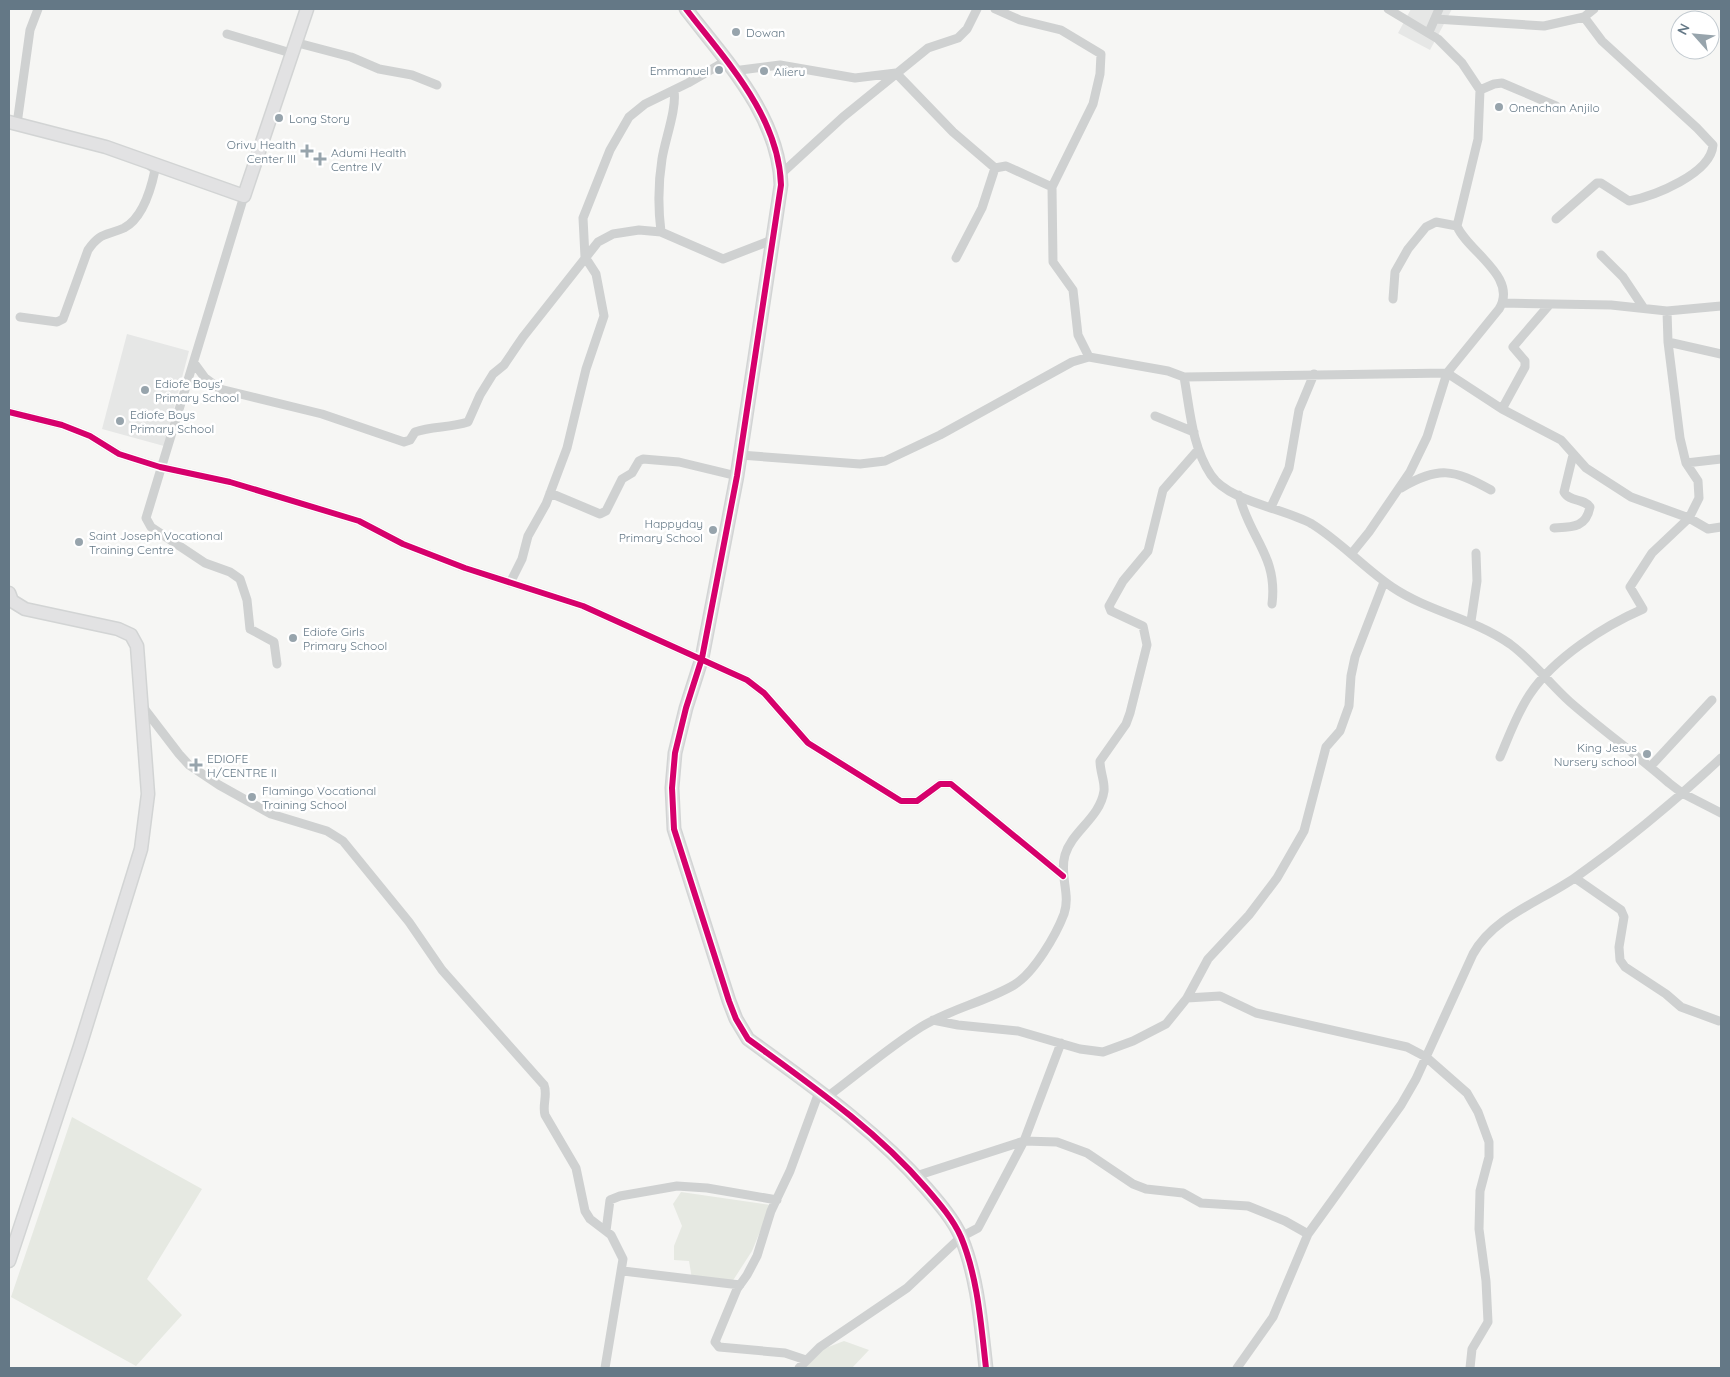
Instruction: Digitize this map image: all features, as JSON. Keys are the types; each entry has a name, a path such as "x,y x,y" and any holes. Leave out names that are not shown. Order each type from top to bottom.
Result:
{"street":[{"path":"38,9 30,30 13,123 144,160 244,196"},
{"path":"277,664 274,642 250,629 247,600 240,579 230,572 205,564 147,522 146,518 244,196 292,48 307,9"},
{"path":"686,9 730,66 766,122 774,140 781,174 737,476 702,658 686,708 676,753 672,788 674,829 736,1019 748,1039 871,1131 916,1176 942,1206 961,1237 970,1267 980,1316 986,1368"},
{"path":"781,174 810,146 928,48 958,38 967,29 977,9"},
{"path":"996,9 1020,20 1061,30 1100,54 1100,74 1093,104 1052,187 1053,262 1072,290 1078,335 1089,357"},
{"path":"1388,9 1428,32 1462,63 1480,90 1478,139 1457,226"},
{"path":"1428,32 1439,9"},
{"path":"1435,19 1544,26 1584,17 1594,9"},
{"path":"1556,219 1596,184 1601,183 1631,201 1686,179 1701,167 1712,151 1713,146 1710,140 1602,41 1584,17"},
{"path":"227,34 292,48 351,57 379,70 412,75 438,85"},
{"path":"510,583 522,559 528,536 550,493 567,448 586,370 604,316 596,274 585,257 583,218 610,150 629,117 645,104 730,66 780,65 855,78 896,73"},
{"path":"896,73 953,132 995,168"},
{"path":"1480,90 1502,83 1556,106"},
{"path":"660,232 658,206 662,158 675,102 674,91"},
{"path":"20,317 57,322 63,319 88,250 94,240 100,235 126,227 140,212 148,195 155,170 144,160"},
{"path":"995,168 1006,166 1052,187"},
{"path":"956,258 982,208 995,168"},
{"path":"1352,553 1400,488 1426,437 1447,373 1502,304 1504,298 1501,284 1457,226 1436,222 1426,227 1408,249 1394,272 1392,299"},
{"path":"194,362 205,378 220,389 322,414 404,442 410,440 415,432 421,430 454,426 468,422 492,374 504,365 523,337 598,242 613,234 639,230 660,232 718,258 729,257 772,240"},
{"path":"1601,255 1622,277 1643,307"},
{"path":"1502,304 1643,307 1667,311 1721,306"},
{"path":"1502,409 1526,368 1525,361 1513,347 1550,304"},
{"path":"1500,757 1527,699 1546,676 1584,642 1625,617 1643,609 1630,587 1652,553 1689,518 1699,498 1698,481 1686,464 1680,438 1668,342 1667,311"},
{"path":"1668,342 1721,354"},
{"path":"740,455 860,464 884,461 940,435 1072,362 1089,357 1168,371 1184,378 1314,374 1447,373 1502,409 1561,440 1586,468 1631,497 1689,518 1712,530 1721,527"},
{"path":"1271,507 1289,468 1299,410 1314,374"},
{"path":"1184,378 1198,450 1211,476 1239,495 1312,525 1352,553 1384,582 1424,606 1471,621 1510,645 1546,676 1569,701 1682,793 1721,813"},
{"path":"9,412 62,425 90,436 119,454 160,467 230,482 359,521 404,544 510,583 583,606 730,670 758,688 808,743 901,801 917,801 940,784 951,784 1063,876"},
{"path":"1155,416 1194,432"},
{"path":"806,1360 785,1353 716,1345 715,1342 740,1285 757,1256 776,1200 823,1094 933,1020 1016,984 1054,937 1068,901 1063,876 1064,857 1069,844 1090,820 1101,799 1104,784 1100,761 1126,724 1147,645 1143,626 1111,612 1109,606 1123,581 1148,551 1163,490 1198,450"},
{"path":"1554,528 1578,526 1583,524 1589,516 1590,507 1588,504 1569,498 1564,492 1573,455"},
{"path":"550,493 600,514 606,511 622,479 632,473 639,461 643,459 679,462 737,476"},
{"path":"1686,464 1721,459"},
{"path":"1400,488 1422,476 1443,473 1458,474 1491,490"},
{"path":"1239,495 1249,526 1268,560 1273,574 1272,604"},
{"path":"1471,621 1477,581 1476,553"},
{"path":"933,1020 958,1025 1018,1031 1091,1051 1111,1050 1166,1024 1187,998 1208,959 1249,916 1278,878 1298,844 1304,831 1326,747 1335,738 1345,720 1349,706 1351,676 1355,658 1384,582"},
{"path":"9,593 12,600 25,609 118,629 131,635 137,646 148,794 141,849 80,1046 9,1261"},
{"path":"1650,767 1712,700"},
{"path":"143,707 189,765 251,805 271,814 327,831 342,841 415,930 442,970 544,1086 546,1090 543,1106 545,1115 576,1168 585,1211 590,1219 606,1231 619,1249 623,1259 623,1271 605,1368"},
{"path":"1236,1368 1273,1317 1308,1234 1401,1104 1426,1057 1473,954 1484,937 1499,924 1575,878 1630,837 1721,758"},
{"path":"1575,878 1621,910 1624,918 1619,947 1620,960 1625,967 1666,994 1680,1007 1720,1022"},
{"path":"1187,998 1220,996 1256,1013 1394,1043 1426,1057 1467,1093 1478,1112 1489,1142 1489,1157 1480,1191 1479,1229 1486,1281 1488,1322 1472,1349 1470,1368"},
{"path":"799,1368 820,1348 907,1288 927,1272 961,1237 978,1228 1024,1141 1060,1043"},
{"path":"916,1176 1024,1141 1042,1140 1067,1144 1106,1164 1133,1184 1146,1188 1183,1193 1201,1203 1248,1206 1285,1221 1308,1234"},
{"path":"606,1231 610,1200 620,1196 677,1186 707,1188 776,1200"},
{"path":"623,1271 740,1285"}],"shaded area":[{"path":"1411,9 1452,9 1430,50 1398,33"},
{"name":"Ediofe Boys' Primary School","path":"127,334 189,351 164,446 102,429"},
{"path":"72,1117 202,1189 147,1279 182,1315 136,1366 11,1297"},
{"path":"681,1192 771,1205 752,1251 732,1282 692,1279 689,1261 674,1260 674,1246 682,1226 673,1204"},
{"path":"844,1341 869,1350 852,1368 805,1368 823,1349"}],"cycle path":[{"path":"686,9 733,69 761,113 771,136 778,160 781,185 737,476 702,658 686,708 675,753 672,788 674,829 729,1001 736,1019 748,1039 795,1073 886,1146 941,1205 954,1224 967,1253 975,1285 986,1368"},
{"path":"9,412 62,425 90,436 119,454 160,467 230,482 359,521 403,544 465,568 583,606 747,680 764,693 808,743 901,801 917,801 940,784 951,784 1063,876"}],"place":[{"name":"Dowan","path":"736,32"},
{"name":"Emmanuel","path":"719,70"},
{"name":"Alieru","path":"764,71"},
{"name":"Onenchan Anjilo","path":"1499,107"},
{"name":"Long Story","path":"279,118"},
{"name":"Orivu Health Center III","path":"307,151"},
{"name":"Adumi Health Centre IV","path":"320,159"},
{"name":"Ediofe Boys' Primary School","path":"145,390"},
{"name":"Ediofe Boys Primary School","path":"120,421"},
{"name":"Happyday Primary School","path":"713,530"},
{"name":"Saint Joseph Vocational Training Centre","path":"79,542"},
{"name":"Ediofe Girls Primary School","path":"293,638"},
{"name":"King Jesus Nursery school","path":"1647,754"},
{"name":"EDIOFE H/CENTRE II","path":"196,765"},
{"name":"Flamingo Vocational Training School","path":"252,797"}]}
